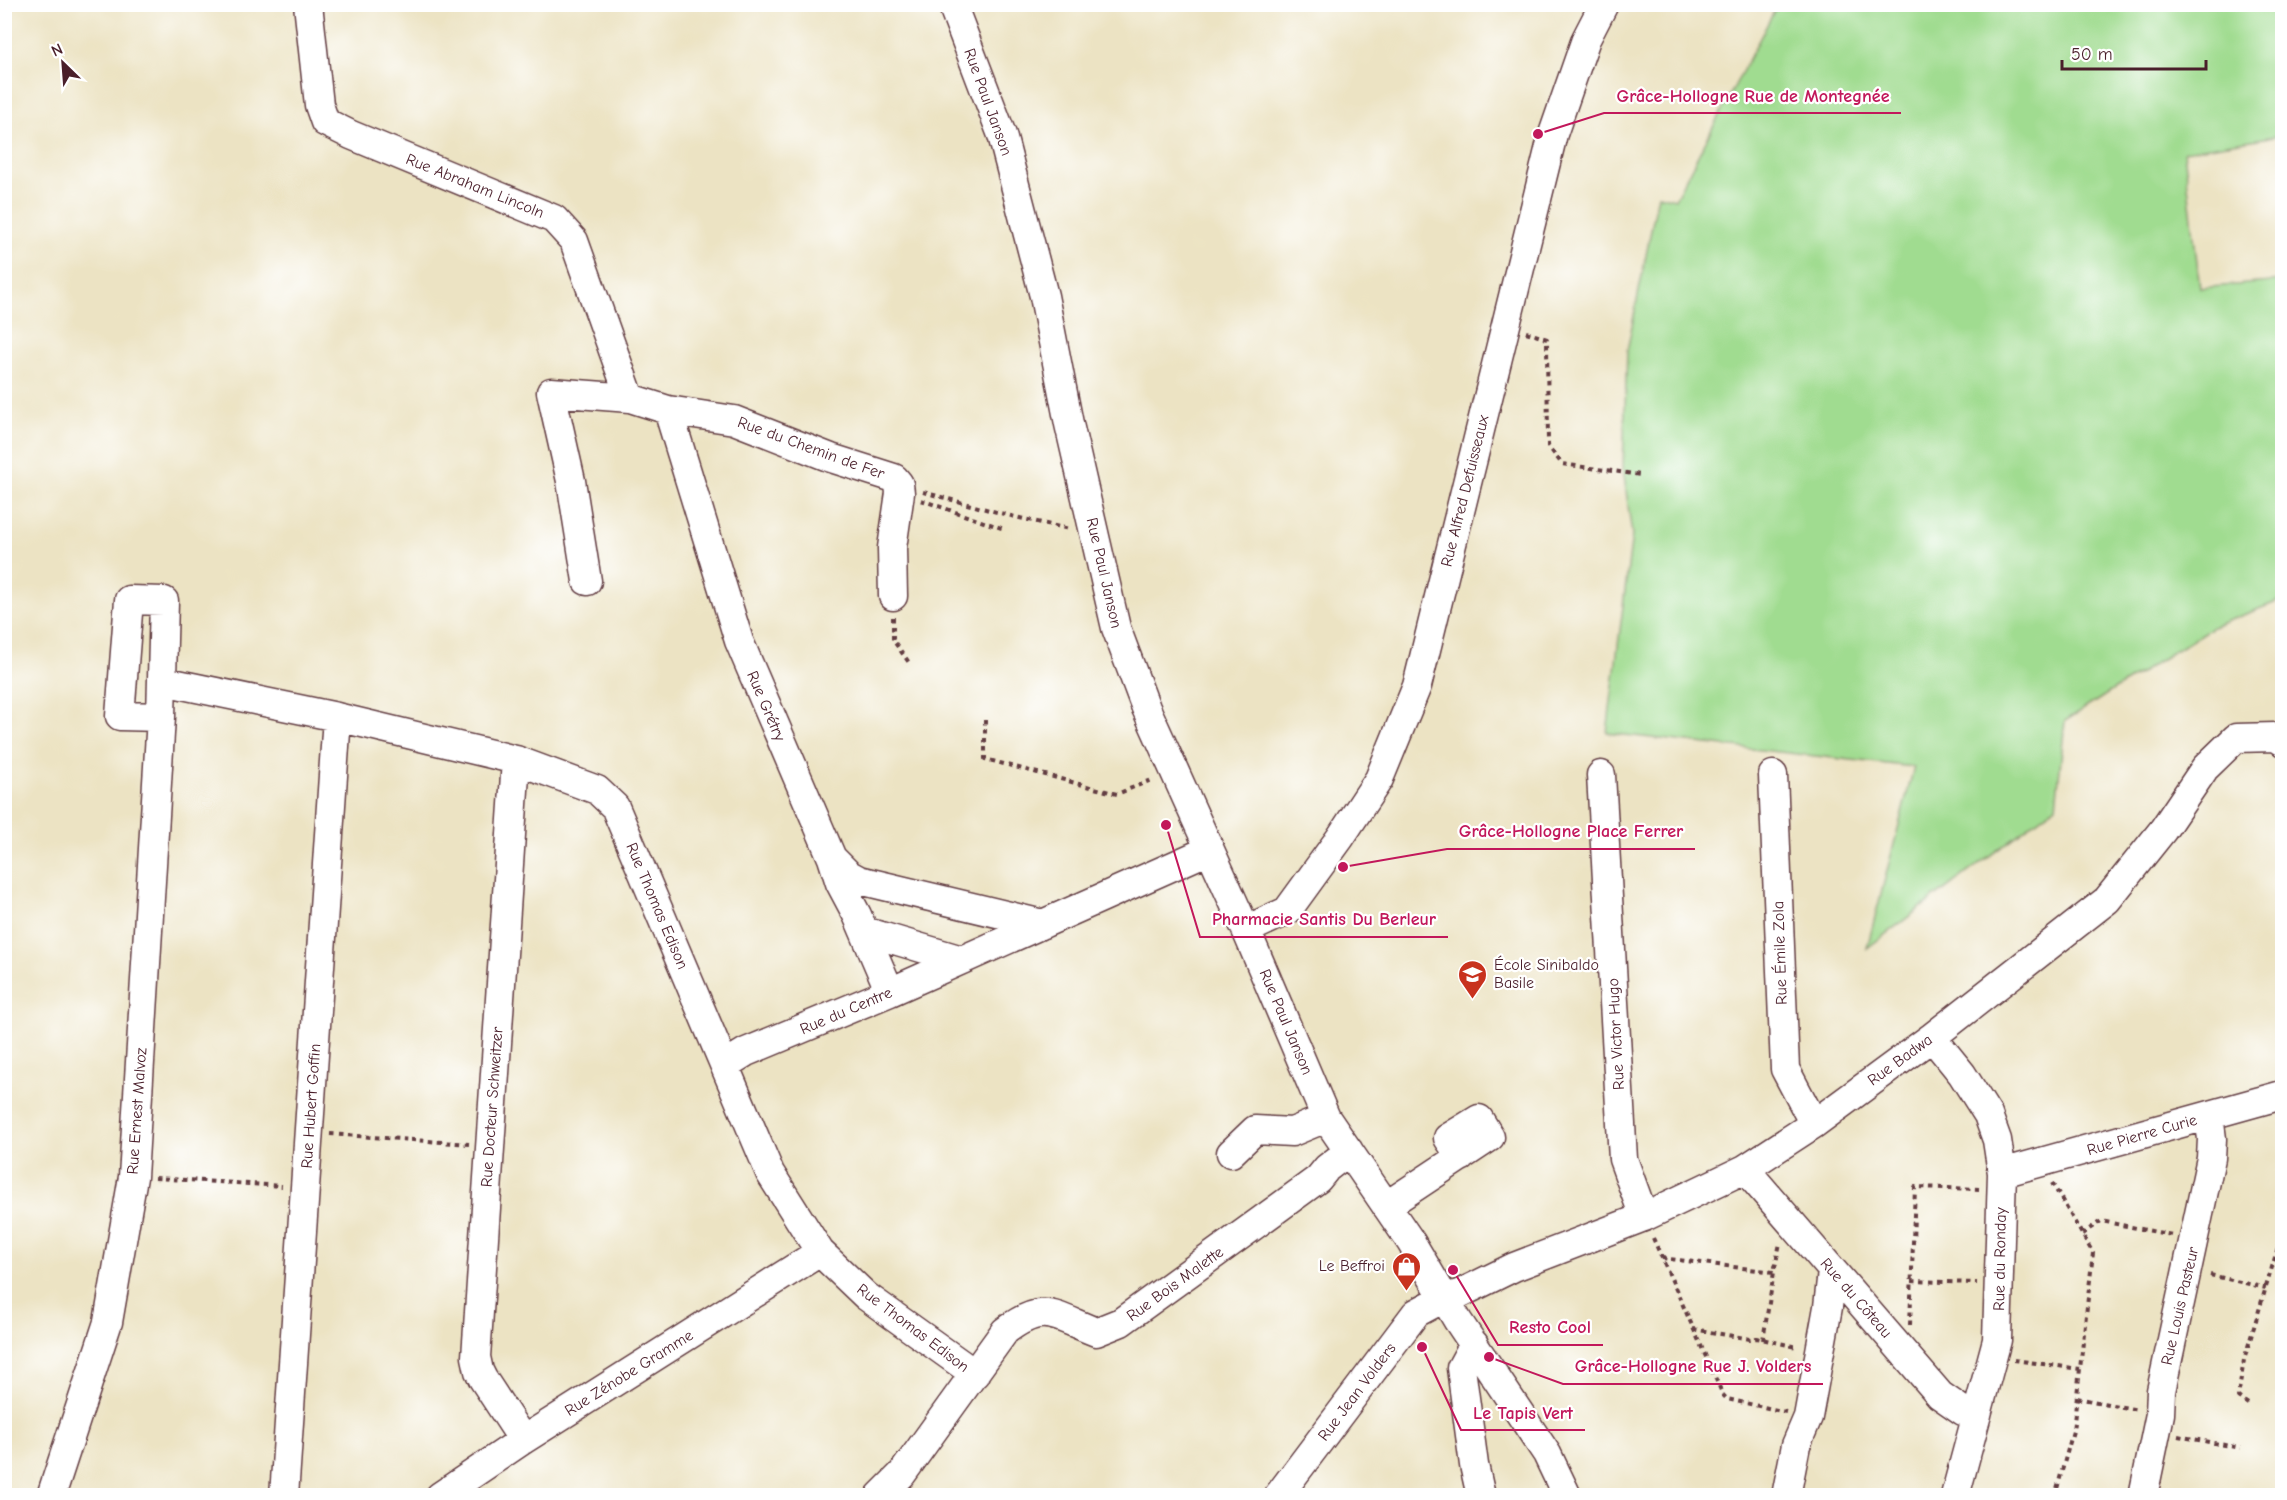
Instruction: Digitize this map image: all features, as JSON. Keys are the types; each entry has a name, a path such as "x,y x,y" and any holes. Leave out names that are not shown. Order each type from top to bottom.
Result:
{"street":[{"name":"Rue Abraham Lincoln","path":"308,4 319,105 325,122 351,135 554,219 574,241 630,398"},
{"name":"Rue Paul Janson","path":"952,4 1002,135 1044,296 1069,424 1116,628 1146,708 1246,930 1326,1118 1547,1454 1567,1496"},
{"name":"Rue Alfred Defuisseaux","path":"1246,930 1287,911 1340,838 1379,778 1417,686 1553,134 1586,39 1604,4"},
{"name":"Rue du Chemin de Fer","path":"587,581 571,481 551,392 630,398 668,410 734,420 831,458 888,476 900,489 892,548 893,596"},
{"name":"Rue Grétry","path":"668,410 739,641 832,858 840,883 890,992"},
{"name":"Rue Ernest Malvoz","path":"51,1496 108,1322 133,1177 161,717 164,601 129,600 120,716 161,717"},
{"name":"Rue Thomas Edison","path":"162,681 338,717 516,760 597,790 615,807 770,1173 820,1252 866,1296 975,1374"},
{"name":"Rue Hubert Goffin","path":"284,1496 338,717"},
{"name":"Rue Badwa","path":"1444,1298 1459,1294 1514,1268 1644,1218 1745,1169 1814,1124 1932,1037 2107,900 2163,830 2205,768 2236,738 2276,737 2283,741"},
{"name":"Rue Docteur Schweitzer","path":"516,760 489,1146 477,1364 483,1379 523,1440"},
{"name":"Rue Victor Hugo","path":"1601,775 1623,1159 1644,1218"},
{"name":"Rue Émile Zola","path":"1773,775 1785,1069 1814,1124"},
{"name":"Rue du Centre","path":"724,1065 746,1052 890,992 1209,850"},
{"path":"832,858 853,878 1042,924"},
{"path":"884,886 872,887 862,893 859,903 863,929 965,959 980,946 983,939 984,926 975,908"},
{"name":"Rue du Ronday","path":"1932,1037 1962,1074 1988,1115 1997,1140 2002,1181 1998,1329 1993,1357 1954,1496"},
{"name":"Rue Pierre Curie","path":"2002,1181 2041,1164 2283,1095"},
{"name":"Rue Louis Pasteur","path":"2144,1496 2158,1423 2161,1391 2211,1158 2212,1139 2209,1116"},
{"path":"1231,1153 1255,1130 1292,1132 1326,1118"},
{"name":"Rue Bois Malette","path":"880,1496 902,1474 1005,1331 1022,1318 1044,1312 1096,1332 1121,1322 1318,1179 1327,1168 1349,1151"},
{"path":"1386,1206 1461,1157"},
{"name":"Rue du Côteau","path":"1745,1169 1909,1359 1951,1404 1977,1415"},
{"name":"Rue Zénobe Gramme","path":"440,1496 523,1440 820,1252"},
{"path":"1786,1496 1796,1445 1808,1417 1832,1271"},
{"name":"Rue Jean Volders","path":"1278,1496 1416,1313 1444,1298"},
{"path":"1474,1344 1461,1368 1474,1465 1481,1496"}],"path":[{"path":"1506,325 1547,339 1548,446 1562,464 1641,475"},
{"path":"900,489 1094,534"},
{"path":"900,489 1004,529"},
{"path":"893,596 893,640 910,664"},
{"path":"985,720 985,759 1117,794 1174,771"},
{"path":"309,1133 489,1146"},
{"path":"2041,1164 2093,1253 2077,1398 2067,1455 2055,1496"},
{"path":"133,1177 305,1187"},
{"path":"1909,1359 1915,1187 2002,1181"},
{"path":"1763,1340 1785,1216"},
{"path":"1644,1218 1723,1395 1727,1399 1785,1412"},
{"path":"2082,1234 2101,1221 2194,1240"},
{"path":"2247,1404 2238,1397 2244,1360 2283,1234"},
{"path":"1661,1257 1774,1272"},
{"path":"2186,1269 2266,1288"},
{"path":"1912,1281 2000,1283"},
{"path":"1694,1329 1795,1346"},
{"path":"1993,1357 2080,1368"},
{"path":"2077,1398 2240,1448"}],"green space":[{"path":"1778,4 2282,5 2282,135 2184,151 2200,288 2282,281 2282,600 2212,627 2065,721 2056,806 1867,948 1914,767 1607,733 1632,535 1623,468 1627,351 1658,195 1675,199"}],"place":[{"name":"Grâce-Hollogne Rue de Montegnée","path":"1538,134"},
{"name":"Pharmacie Santis Du Berleur","path":"1166,825"},
{"name":"Grâce-Hollogne Place Ferrer","path":"1343,867"},
{"name":"École Sinibaldo Basile","path":"1473,1000"},
{"name":"Resto Cool","path":"1453,1270"},
{"name":"Le Beffroi","path":"1406,1292"},
{"name":"Le Tapis Vert","path":"1422,1347"},
{"name":"Grâce-Hollogne Rue J. Volders","path":"1489,1357"}]}
